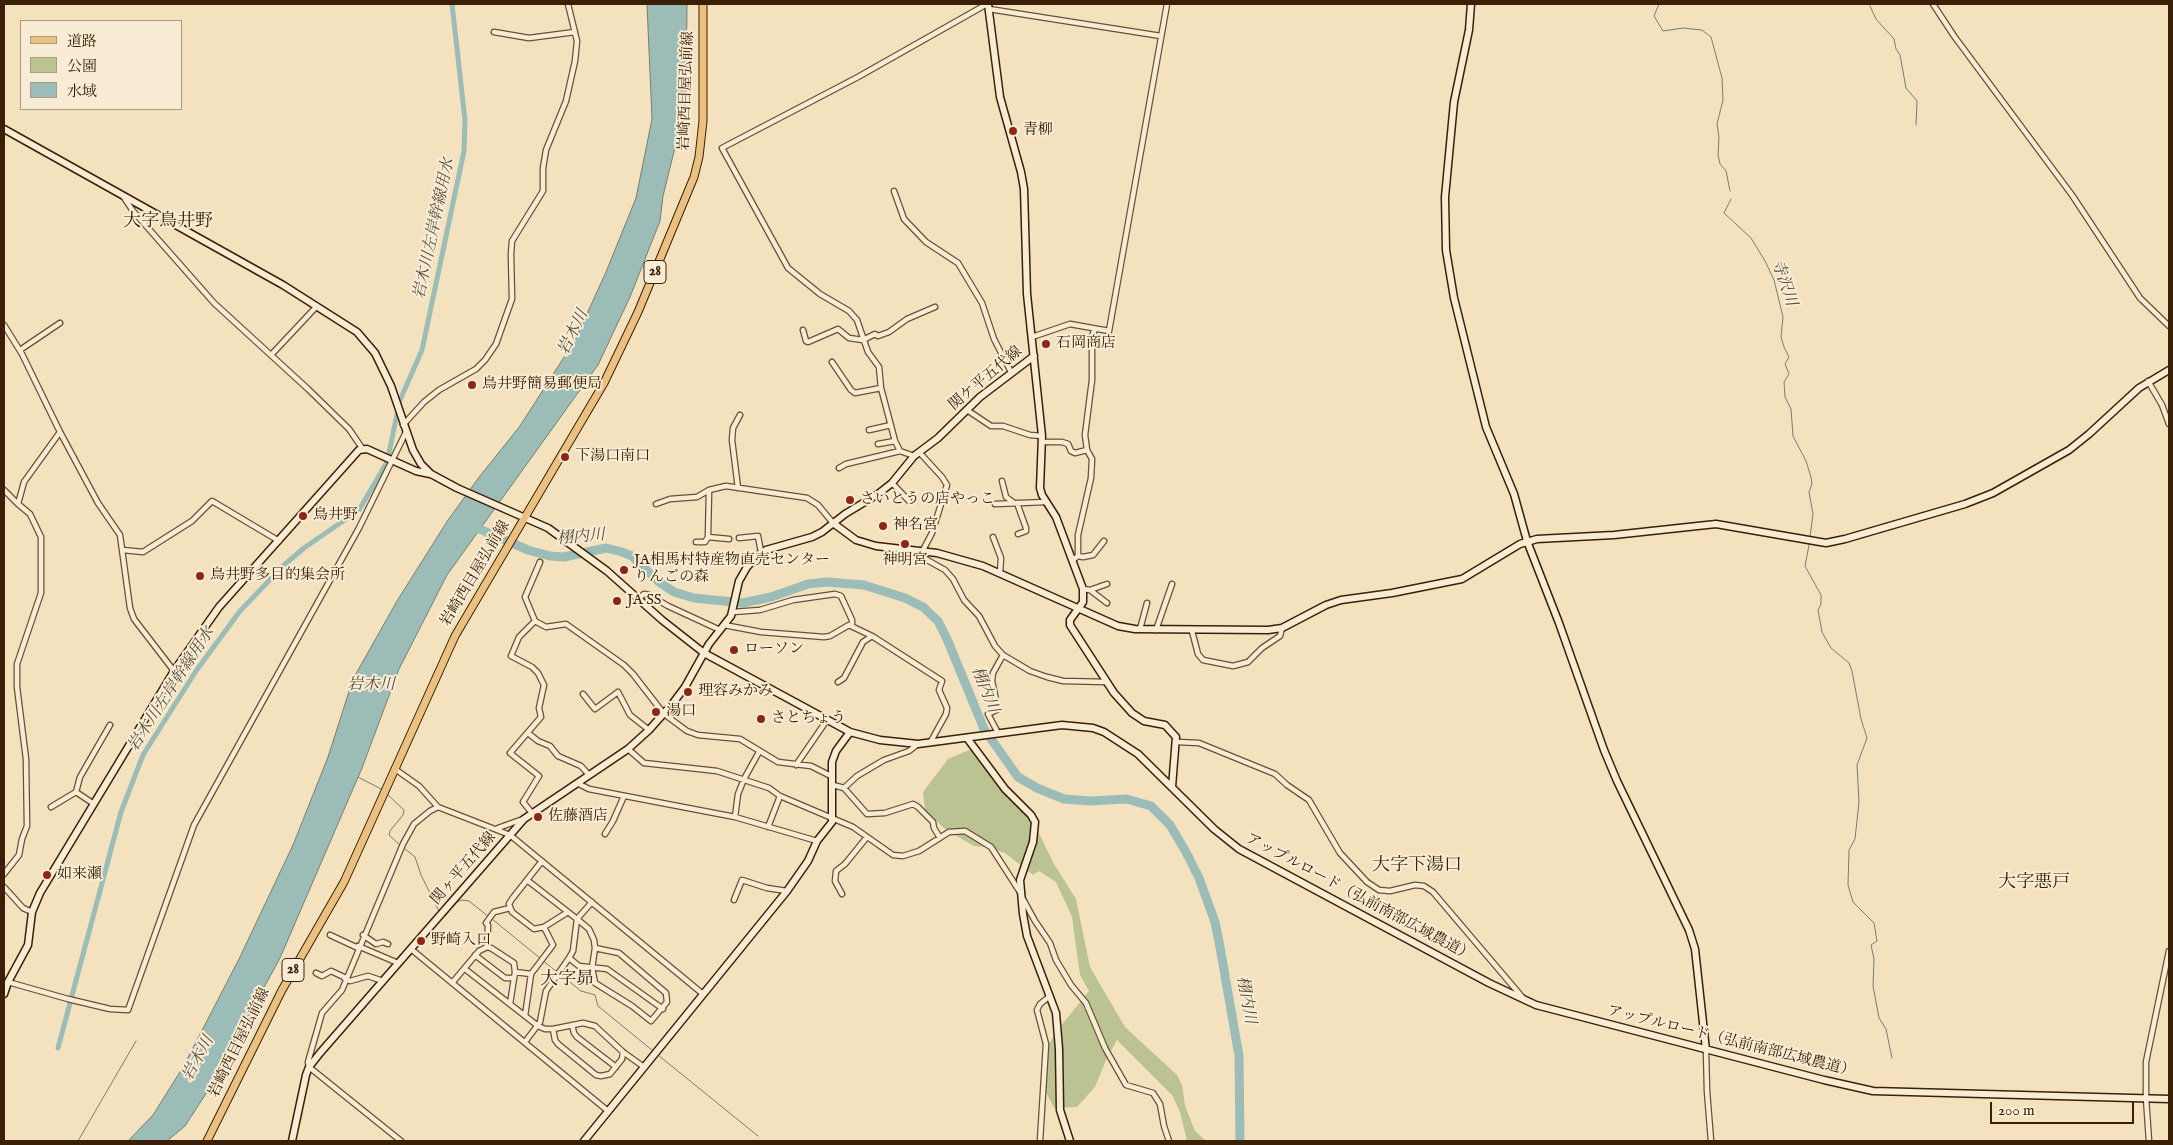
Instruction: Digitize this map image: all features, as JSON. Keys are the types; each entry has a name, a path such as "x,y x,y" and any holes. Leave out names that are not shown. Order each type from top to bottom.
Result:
{"main road":[{"name":"岩崎西目屋弘前線","path":"207,1141 282,990 344,882 447,652 615,363 642,304 694,177 702,135 703,4"}],"street":[{"path":"8,982 110,1009 128,1010 130,1008 194,825 359,528 393,460 404,429 424,402 485,360 496,344 512,299 512,240 543,191 543,168 546,150 566,101 575,61 576,32 568,4"},
{"path":"1032,337 1070,324 1109,331 1167,4"},
{"path":"1471,4 1469,30 1454,102 1445,197 1446,250 1454,298 1486,427 1514,494 1527,541 1617,781 1689,930 1696,957 1706,1050 1711,1141"},
{"path":"1933,4 1954,36 2072,195 2140,298 2169,326"},
{"path":"900,451 895,441 881,388 878,367 868,352 857,320 849,311 820,294 788,268 722,148 858,77 988,5 1162,36"},
{"name":"関ケ平五代線","path":"761,552 812,537 892,483 917,454 938,438 967,410 1012,372 1034,356 1024,232 1024,189 1000,97 988,5"},
{"path":"494,32 529,38 576,32"},
{"name":"アップルロード（弘前南部広域農道）","path":"4,129 317,306 357,332 383,368 413,450 431,474 457,488 548,528 590,558 704,653 850,732 880,740 918,744 1062,725 1104,732 1138,754 1223,837 1252,857 1526,1001 1706,1050 1873,1091 2169,1099"},
{"path":"894,191 904,219 926,242 958,263 982,303 994,339 1012,372"},
{"path":"122,196 189,276 228,316 348,429 362,448 416,471 431,474"},
{"path":"270,355 317,306"},
{"path":"803,330 808,342 838,328 849,338 864,340 875,334 878,336 888,332 907,319 935,307"},
{"path":"20,350 60,323"},
{"path":"4,327 20,350 60,432 98,503 120,535 132,614 140,628 174,671"},
{"path":"1075,558 1078,535 1091,478 1092,459 1086,450 1085,436 1091,390 1092,336 1095,329"},
{"path":"1034,356 1042,439 1040,488 1075,558 1083,589 1082,602 1070,620 1071,629 1114,693 1138,718 1166,725 1173,732 1177,742 1172,787"},
{"path":"832,362 851,390 856,392 881,388"},
{"path":"656,504 670,499 697,497 709,490 726,486 807,498 818,505 833,523 846,534 866,544 936,553 972,562 1105,622 1156,630 1268,630 1282,628 1326,605 1341,600 1392,593 1462,579 1527,541 1551,537 1614,535 1716,524 1826,543 1844,539 1965,504 1993,493 2069,450 2148,381 2169,370"},
{"path":"2148,381 2162,405 2169,424"},
{"path":"967,410 991,426 1003,426 1042,439 1062,442 1068,444 1071,451 1075,453 1086,450"},
{"path":"738,488 732,440 733,428 740,415"},
{"path":"869,430 891,425"},
{"path":"18,504 24,482 60,432"},
{"path":"878,444 895,441"},
{"path":"4,994 8,982 28,945 32,912 40,893 174,671 220,607 355,453 362,448"},
{"path":"839,468 846,464 900,451 917,454 942,477 948,486 932,533 920,552"},
{"path":"1002,481 1006,497 1015,503 1026,528 1026,530 1018,534"},
{"path":"892,483 909,501"},
{"path":"4,490 30,514 41,537 41,583 38,602 17,664 17,687 26,759 27,826 19,855 4,874"},
{"path":"696,542 705,542 708,537 709,490"},
{"path":"123,550 143,552 192,521 212,501 279,541"},
{"path":"995,504 1046,502"},
{"path":"704,653 733,611 742,574 761,552 758,536 739,538"},
{"path":"708,537 729,539"},
{"path":"993,537 1001,558 1000,573"},
{"path":"1075,558 1093,554 1104,541"},
{"path":"920,552 920,556 945,570 954,578 964,600 979,616 995,646 1003,655 1030,672 1047,677 1063,681 1107,682"},
{"path":"540,562 526,597 535,621 546,627 566,624 624,665 664,714 687,731 698,735 740,739 778,762 811,766 831,776"},
{"path":"1083,589 1090,590 1107,584"},
{"path":"1156,630 1172,584"},
{"path":"1090,590 1107,603"},
{"path":"638,599 644,594 649,595 722,628 824,637 852,625 942,682 939,690 947,708 946,714 930,743"},
{"path":"733,611 760,610 793,600 834,594 841,596 852,620 852,625"},
{"path":"1140,629 1147,603"},
{"path":"532,813 523,802 540,776 510,753 541,717 539,708 544,685 538,673 532,667 510,656 519,637 535,621"},
{"path":"1192,631 1198,654 1203,660 1233,666 1248,662 1262,648 1280,636 1282,628"},
{"path":"838,682 844,678 862,642 872,636"},
{"name":"関ヶ平五代線","path":"292,1141 310,1067 524,819 628,749 649,730 681,694 704,653"},
{"path":"996,733 988,714 998,709 992,681 993,673 1003,655"},
{"path":"583,694 595,709 618,692 630,715 649,730"},
{"path":"796,765 827,720"},
{"path":"51,807 76,792 80,777 110,725"},
{"path":"584,1141 787,891 808,861 817,841 833,818 832,762 836,751 850,732"},
{"path":"528,733 538,741 550,746 558,756 581,766 589,775"},
{"path":"967,738 1005,789 1031,815 1035,822 1033,842 1020,880 1021,894 1027,936 1056,1012 1060,1110 1070,1141"},
{"path":"1177,742 1199,743 1275,774 1309,800 1340,853 1367,882 1379,890 1390,891 1424,886 1433,892 1526,1001"},
{"path":"844,788 857,776 884,760 909,750 918,744"},
{"path":"628,749 644,763 717,770 769,788 780,796 853,827 893,855 903,856 919,852 949,832 965,831 991,847 1021,894 1035,922 1050,943 1056,960 1071,985 1086,1003 1104,1048 1126,1085 1153,1093 1160,1104 1169,1141"},
{"path":"735,817 738,794 759,752"},
{"path":"395,770 419,786 438,807 497,828 510,835 703,994"},
{"path":"577,783 589,789 735,817 817,841"},
{"path":"833,785 844,788 867,814 885,813 913,804 934,822 934,828 940,838"},
{"path":"76,792 94,804"},
{"path":"605,834 624,796"},
{"path":"768,827 780,796"},
{"path":"401,1141 310,1067 308,1062 322,1013 342,990 358,947 402,844 420,817 438,807"},
{"path":"497,828 503,828 524,819"},
{"path":"842,894 834,876 867,837"},
{"path":"542,862 512,899 510,908 512,912 534,930 544,927 568,912"},
{"path":"527,880 578,919 592,934 595,948 592,968 595,983 632,1006 651,1022 663,1009 668,997 663,989 619,954 595,948"},
{"path":"734,900 742,880 767,888 787,891"},
{"path":"4,887 23,908 32,912"},
{"path":"4,897 9,892"},
{"path":"524,1042 538,1026 542,1016 546,991 570,958 573,951 578,919 592,902"},
{"path":"487,947 488,925 486,923 494,912 510,908"},
{"path":"525,1016 530,974 553,945 544,927"},
{"path":"330,935 398,964"},
{"path":"363,935 376,944 383,942 388,944"},
{"path":"452,983 475,955 487,947"},
{"path":"487,947 514,963 515,972 510,1004"},
{"path":"411,949 608,1111"},
{"path":"2150,1141 2146,1098 2146,1062 2169,951"},
{"path":"475,955 505,978 514,978"},
{"path":"570,958 579,966 607,969 663,1009"},
{"path":"465,968 538,1026 545,1029 554,1029 583,1023 595,1026 623,1052 644,1068"},
{"path":"316,973 322,976 331,972 350,981 368,976 383,981"},
{"path":"515,972 530,974"},
{"path":"1040,1141 1046,1044 1037,1010 1040,1004 1050,996"},
{"path":"572,1025 577,1037 616,1067"},
{"path":"554,1029 555,1040 558,1044 596,1075 606,1076 622,1059 623,1052"}],"green space":[{"path":"974,748 1032,819 1054,864 1076,899 1090,967 1125,1027 1177,1075 1182,1085 1185,1106 1195,1131 1206,1141 1187,1141 1180,1112 1172,1095 1117,1040 1095,1087 1077,1107 1054,1108 1043,1086 1044,1053 1056,1032 1089,991 1080,975 1072,917 1056,882 1039,871 1033,875 1005,853 986,847 974,846 946,830 925,810 923,792 948,759"}],"water":[{"name":"岩木川","path":"647,4 687,4 686,103 663,196 660,221 630,297 598,365 447,575 399,669 362,768 280,958 209,1089 185,1126 167,1141 128,1141 153,1115 183,1067 239,959 293,845 328,757 353,679 397,601 448,520 520,426 575,340 606,272 636,198 652,119"}],"waterway":[{"name":"岩木川左岸幹線用水","path":"389,453 400,400 422,350 464,151 465,120 452,4"},
{"name":"寺沢川","path":"1659,4 1654,16 1663,31 1683,28 1702,30 1711,37 1722,78 1723,100 1717,124 1719,137 1718,155 1720,164 1726,171 1730,191"},
{"path":"1870,6 1876,19 1894,39 1896,49 1900,55 1906,88 1917,101 1916,125"},
{"name":"寺沢川","path":"1731,199 1724,213 1751,238 1765,261 1774,280 1783,317 1781,337 1789,357 1785,364 1789,374 1784,382 1785,397 1791,409 1793,436 1806,461 1812,484 1809,492 1813,514 1810,537"},
{"name":"岩木川左岸幹線用水","path":"58,1048 121,812 143,755 196,671 240,611 284,565 304,548 359,510 387,462"},
{"name":"栩内川","path":"472,522 475,527 491,534 528,550 550,556 564,557 606,548 622,552 632,556 659,582 674,592 694,598 743,603 771,597 808,584 827,582 864,585 905,598 923,607 938,621 984,729 1018,777 1037,788 1064,799 1090,801 1127,799 1151,806 1170,825 1199,878 1215,922 1239,1056 1240,1141"},
{"path":"1809,545 1805,566 1821,595 1821,604 1818,610 1822,632 1831,648 1849,663 1867,738 1857,765 1859,802 1855,839 1849,850 1848,885 1853,902 1874,923 1877,941 1871,945 1874,959 1873,986 1879,1018 1886,1029 1892,1058"},
{"path":"358,777 383,790"},
{"path":"386,793 404,810 403,815 389,835 401,846"},
{"path":"404,848 415,857 421,875 439,911"},
{"path":"444,915 457,902 462,900 469,901 489,917"},
{"path":"492,919 557,972"},
{"path":"560,974 581,991 595,995 598,1006 653,1051"},
{"path":"78,1141 136,1041"},
{"path":"658,1055 758,1136"}],"place":[{"name":"青柳","path":"1013,131"},
{"name":"石岡商店","path":"1046,344"},
{"name":"鳥井野簡易郵便局","path":"472,385"},
{"name":"下湯口南口","path":"565,457"},
{"name":"さいとうの店やっこ","path":"850,500"},
{"name":"鳥井野","path":"303,516"},
{"name":"神名宮","path":"883,526"},
{"name":"神明宮","path":"905,544"},
{"name":"JA相馬村特産物直売センター りんごの森","path":"624,570"},
{"name":"鳥井野多目的集会所","path":"200,576"},
{"name":"JA SS","path":"617,601"},
{"name":"ローソン","path":"734,650"},
{"name":"理容みかみ","path":"688,692"},
{"name":"湯口","path":"656,712"},
{"name":"さとちょう","path":"761,719"},
{"name":"佐藤酒店","path":"538,817"},
{"name":"如来瀬","path":"47,875"},
{"name":"野崎入口","path":"421,941"}],"district":[{"name":"大字鳥井野","path":"168,222"},
{"name":"大字下湯口","path":"1417,866"},
{"name":"大字悪戸","path":"2034,883"},
{"name":"大字昴","path":"567,980"}]}
